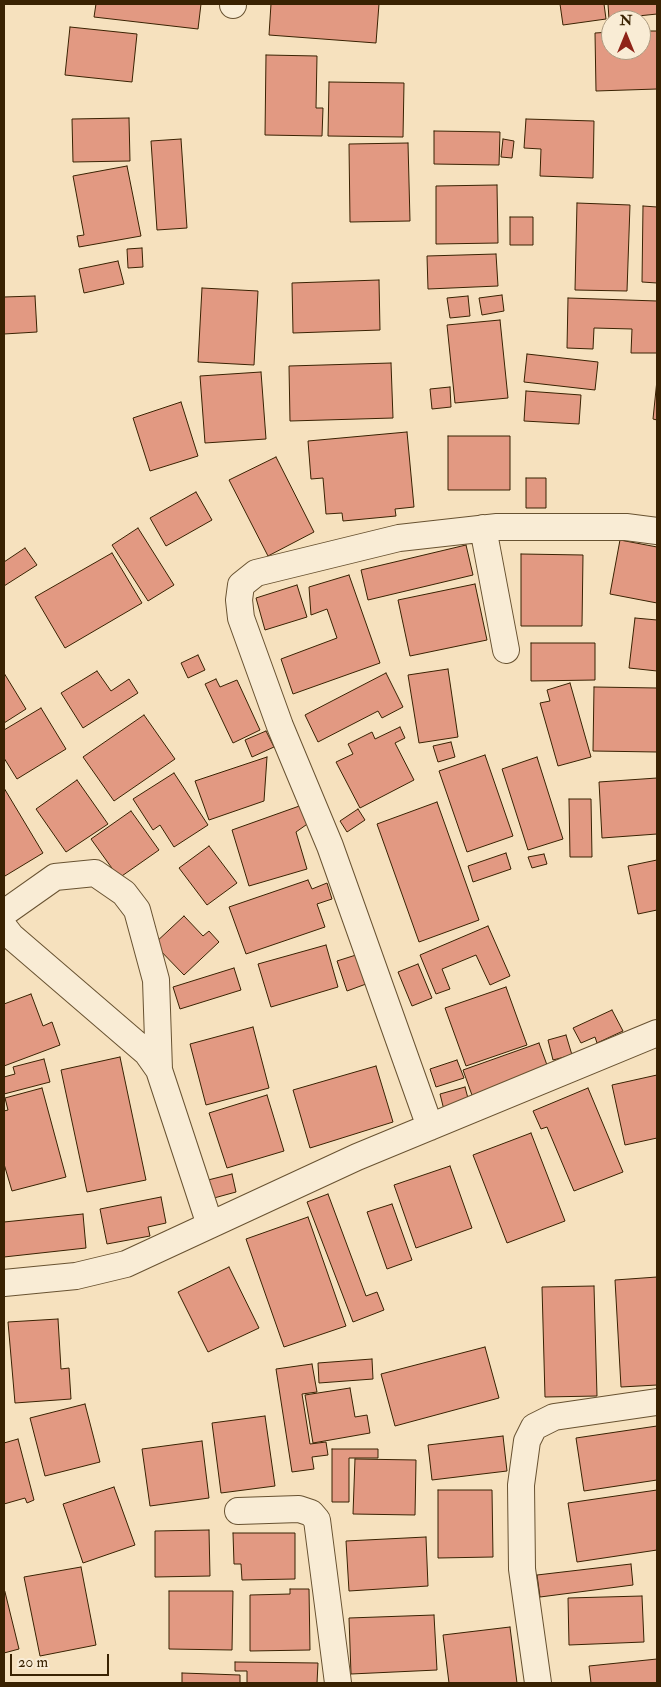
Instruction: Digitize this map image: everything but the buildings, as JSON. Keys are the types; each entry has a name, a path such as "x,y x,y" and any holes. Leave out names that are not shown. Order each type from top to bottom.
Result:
{"street":[{"path":"430,1127 330,846 280,726 241,618 239,600 241,585 256,573 399,538 483,528 626,527 657,530"},
{"path":"483,528 506,650"},
{"path":"4,913 55,877 95,873 124,893 137,910 156,980 158,1070"},
{"path":"4,927 11,936 147,1053 158,1070 210,1225"},
{"path":"4,1283 76,1276 126,1264 357,1157 657,1033"},
{"path":"538,1683 522,1569 521,1485 527,1441 534,1427 554,1417 657,1402"},
{"path":"238,1511 299,1509 311,1513 317,1520 338,1683"}]}
